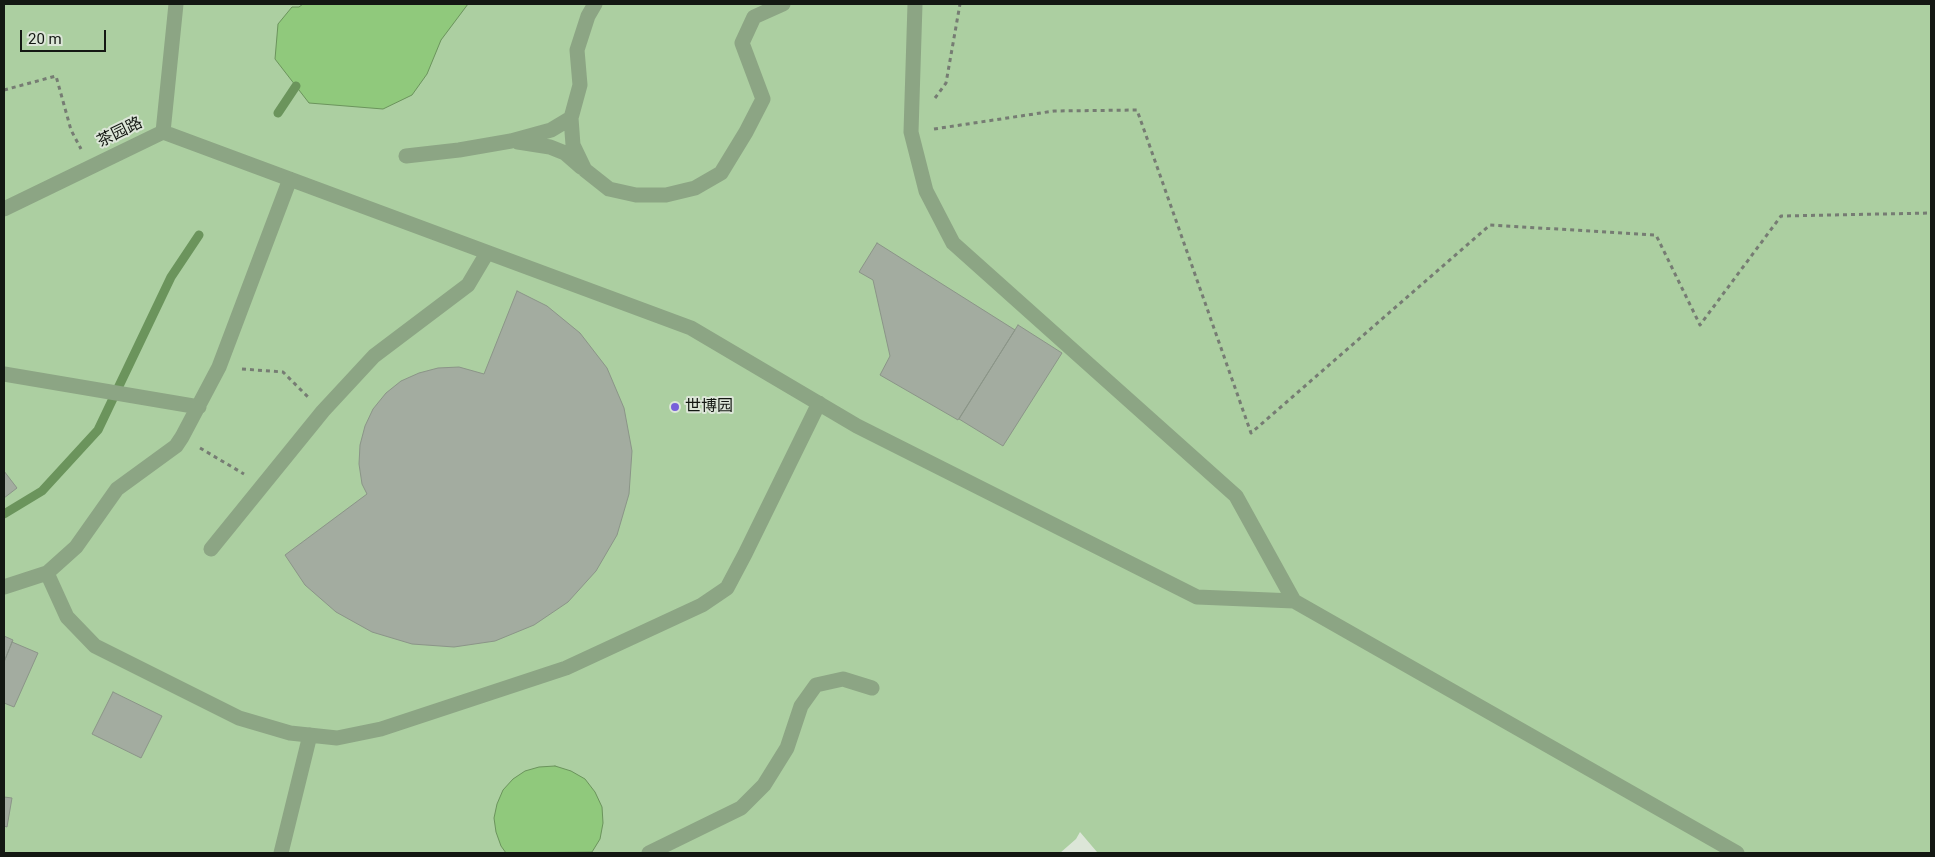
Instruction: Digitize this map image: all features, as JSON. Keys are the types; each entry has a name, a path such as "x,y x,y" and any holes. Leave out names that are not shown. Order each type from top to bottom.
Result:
{"street":[{"name":"茶园路","path":"4,209 163,132 176,4"},
{"path":"584,170 573,145 572,118 580,85 577,50 588,16 595,4"},
{"path":"511,141 550,147 565,153 609,189 636,195 666,195 695,188 721,173 746,132 763,99 742,43 754,17 783,4"},
{"path":"915,4 911,132 926,191 953,244 1236,496 1294,601"},
{"path":"406,156 459,150 511,141 550,130 572,118"},
{"path":"163,132 691,328 857,426 1197,598 1294,601 1737,853"},
{"path":"4,587 47,573 76,547 118,489 176,446 199,407 219,367 290,179"},
{"path":"211,549 323,411 374,356 468,285 487,252"},
{"path":"4,374 199,407"},
{"path":"47,573 67,617 95,646 239,718 290,733 337,738 381,729 566,668 702,605 727,588 818,403"},
{"path":"649,853 741,808 764,784 787,748 801,706 816,685 843,679 872,688"},
{"path":"281,853 310,735"}],"path":[{"path":"911,132 946,83 960,4"},
{"path":"4,90 56,76 71,130 90,167"},
{"path":"911,132 1054,111 1137,110 1251,433 1490,225 1656,235 1700,325 1782,216 1931,213"},
{"path":"219,367 283,372 323,411"},
{"path":"182,437 262,485"}],"shaded area":[{"name":"世博园","path":"4,4 1931,4 1931,853 1096,853 1080,832 1076,839 1060,853 4,853"},
{"path":"303,4 468,4 441,40 427,74 412,95 383,109 309,103 275,59 278,24 292,7 299,7"},
{"path":"555,766 571,771 585,779 595,792 602,807 603,823 600,839 592,852 506,853 501,846 496,832 494,818 503,790 513,779 525,771 539,767"}],"building":[{"path":"877,243 1015,330 958,420 880,375 890,356 873,280 859,272"},
{"path":"517,291 547,306 580,333 607,368 624,408 632,451 629,494 617,535 596,571 568,602 534,625 495,641 454,647 412,644 372,632 336,612 305,585 285,555 367,494 362,484 359,464 360,445 365,426 373,409 386,393 401,381 419,373 438,368 459,367 484,374"},
{"path":"1018,325 1062,353 1003,446 959,419"},
{"path":"4,471 17,488 4,498"},
{"path":"4,636 13,640 4,662"},
{"path":"12,642 38,653 14,707 4,703 4,662"},
{"path":"113,692 162,716 141,758 92,734"},
{"path":"4,797 12,798 7,827 4,826"}],"waterway":[{"path":"278,113 296,86"},
{"path":"4,514 42,491 98,430 171,277 199,235"}],"place":[{"name":"世博园","path":"675,407"}]}
